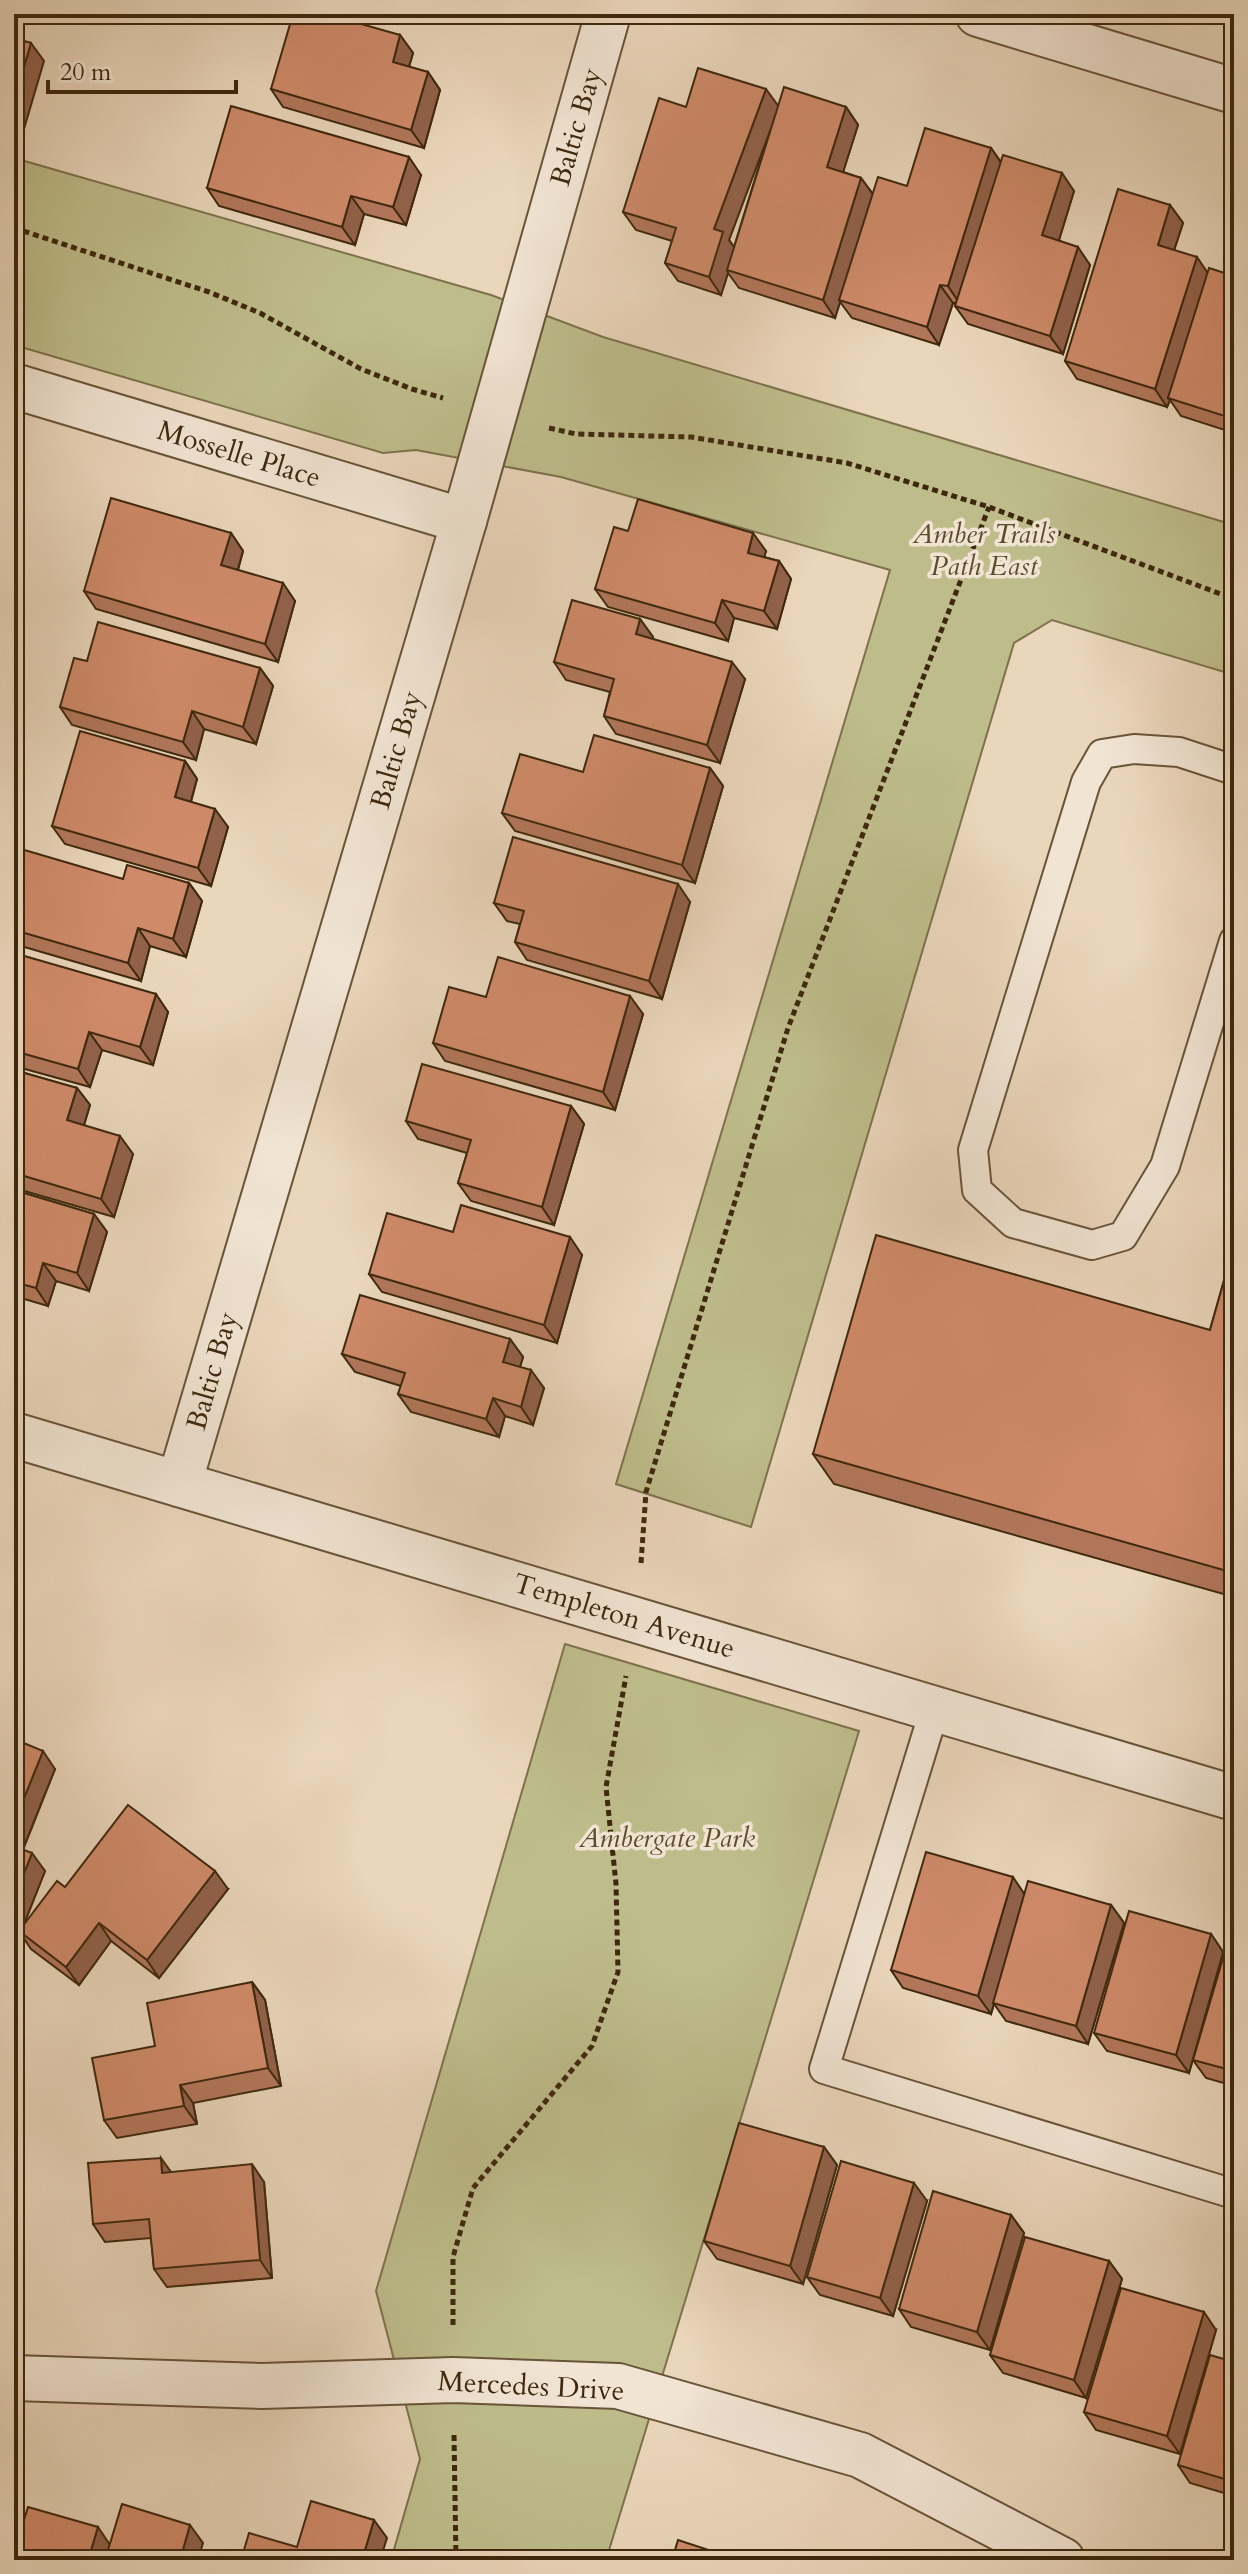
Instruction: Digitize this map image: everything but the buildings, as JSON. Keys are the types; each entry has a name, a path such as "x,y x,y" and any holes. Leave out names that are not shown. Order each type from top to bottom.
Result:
{"street":[{"name":"Baltic Bay","path":"179,1484 464,521 608,14"},
{"path":"978,14 1234,91"},
{"name":"Mosselle Place","path":"14,386 464,521"},
{"name":"Templeton Avenue","path":"14,1435 1234,1798"},
{"name":"Mercedes Drive","path":"14,2378 262,2386 453,2380 618,2386 860,2455 1062,2560"}],"lane":[{"path":"1234,770 1179,752 1134,749 1102,754 1086,782 973,1150 977,1190 1013,1223 1092,1245 1123,1236 1165,1166 1234,941"},
{"path":"935,1708 824,2069 1234,2194"}],"path":[{"path":"14,228 209,292 260,313 361,369 412,389 537,426 576,434 691,437 847,463 989,507 1234,599"},
{"path":"456,2560 453,2257 473,2188 592,2046 618,1972 616,1884 606,1787 637,1619 646,1492 788,1028 989,507"}],"green space":[{"name":"Amber Trails Path East","path":"14,158 491,295 603,337 1234,525 1234,675 1052,620 1014,643 751,1527 616,1484 890,570 561,477 416,450 383,453 14,345"},
{"name":"Ambergate Park","path":"565,1644 859,1731 606,2560 391,2560 420,2459 376,2291"}]}
